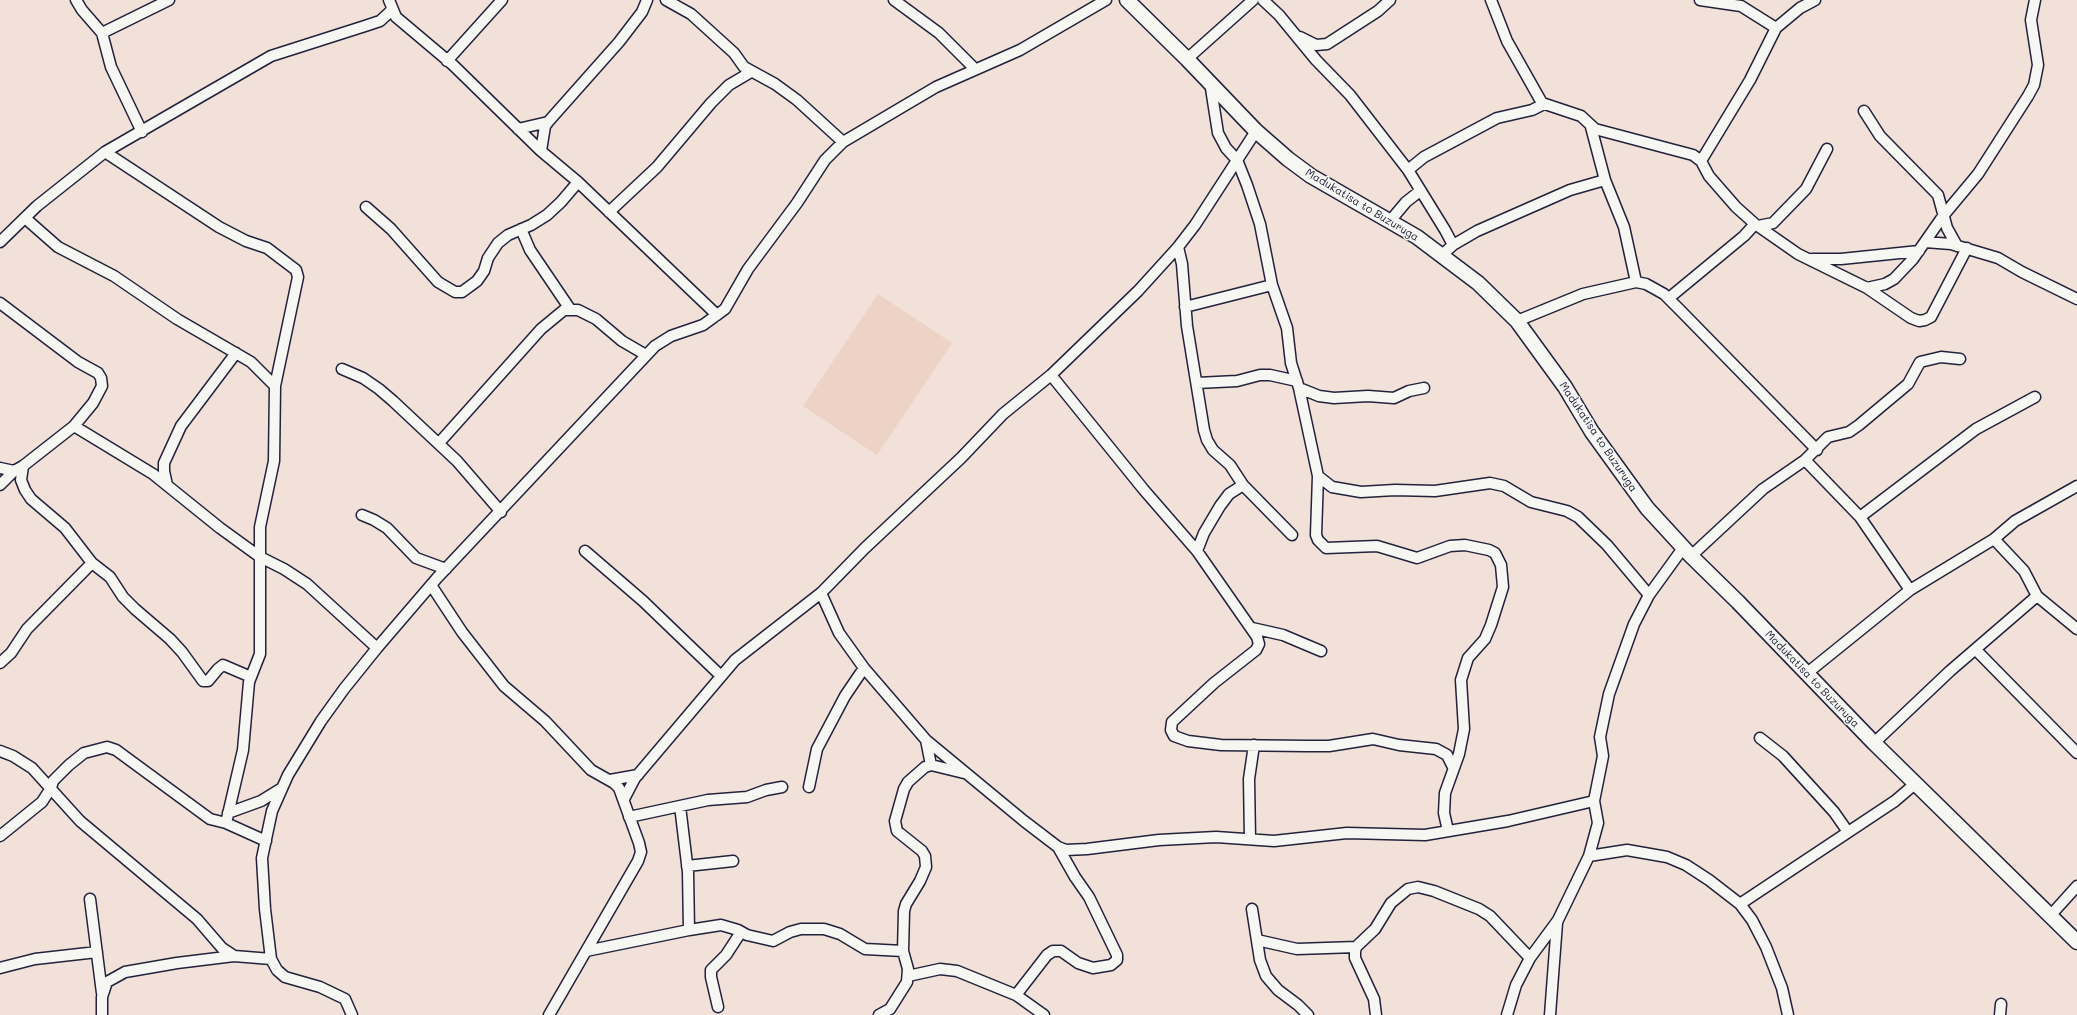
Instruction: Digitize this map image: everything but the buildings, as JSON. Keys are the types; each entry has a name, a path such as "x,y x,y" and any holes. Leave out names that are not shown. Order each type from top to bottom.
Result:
{"main road":[{"name":"Madukatisa to Buzuruga","path":"1132,1 1256,131 1311,176 1390,221 1442,255 1478,283 1517,321 1565,387 1592,432 1647,508 1687,552 1738,602 1874,743 2077,942"}],"street":[{"path":"76,0 82,10 102,33 111,66 142,132"},
{"path":"102,33 169,0"},
{"path":"447,61 502,0"},
{"path":"541,151 545,126 620,42 642,12 647,0"},
{"path":"666,0 691,14 734,53 744,67 775,84 792,96 843,142"},
{"path":"894,0 939,32 975,69"},
{"path":"352,1015 345,999 320,987 286,976 277,970 271,959 265,909 262,858 272,811 301,752 321,721 377,648 446,569 501,512 646,355 663,340 697,327 717,315 729,304 748,269 797,203 825,160 843,142 936,87 1020,50 1106,0"},
{"path":"1188,59 1254,0"},
{"path":"1263,0 1297,36 1316,60 1350,95 1408,170 1446,230 1452,245"},
{"path":"1297,36 1316,45 1327,44 1378,11 1390,0"},
{"path":"1491,0 1507,41 1540,101 1544,104 1581,116 1591,127 1605,180 1624,227 1636,282"},
{"path":"1700,0 1741,6 1776,28"},
{"path":"1700,161 1750,80 1776,28 1800,8 1815,0"},
{"path":"1867,288 1885,284 1894,279 1919,251 1943,216 1978,174 2034,85 2038,65 2031,20 2035,0"},
{"path":"391,5 396,17 447,61 541,151 578,182 717,315"},
{"path":"0,242 37,206 105,152 142,132 271,56 380,20 391,5"},
{"path":"609,212 657,167 711,103 729,85 751,72"},
{"path":"1210,82 1218,133 1226,148 1237,160 1260,224 1272,285 1284,317 1292,363 1318,476 1316,535 1321,544 1326,548 1377,546 1417,558 1450,546 1465,545 1489,550 1495,553 1501,565 1503,587 1491,625 1485,639 1468,658 1461,680 1464,729 1459,754 1453,768 1444,802 1448,831"},
{"path":"1408,170 1424,157 1497,118 1532,110 1544,104"},
{"path":"1864,111 1880,136 1938,196 1949,234 1962,247"},
{"path":"518,129 548,122"},
{"path":"1591,127 1693,156 1700,161 1709,176 1722,192 1757,225 1777,240 1808,259 1867,288 1911,318 1919,321 1930,317 1962,247"},
{"path":"624,800 638,775 735,660 821,593 865,548 961,458 1003,414 1051,375 1124,305 1178,247 1195,225 1256,131"},
{"path":"1669,298 1757,225 1774,223 1806,190 1813,179 1827,149"},
{"path":"105,152 219,227 246,241 267,248 296,270 298,284 275,386 274,461 260,526 261,641 258,664 251,677 243,750 227,818"},
{"path":"1442,255 1452,245 1505,218 1570,190 1605,180"},
{"path":"366,207 391,230 438,282 455,292 462,292 477,281 498,242 508,235 548,215 578,182"},
{"path":"1390,221 1406,202 1420,191"},
{"path":"25,218 58,247 114,276 177,320 251,362 275,386"},
{"path":"521,229 530,250 570,309"},
{"path":"1925,242 1962,247 1998,258 2022,272 2077,299"},
{"path":"1178,247 1182,264 1187,326 1204,430 1207,440 1213,450 1230,465 1243,485 1292,535"},
{"path":"1808,259 1841,259 1919,251"},
{"path":"1517,321 1583,294 1636,282 1653,288 1669,298 1817,450"},
{"path":"1186,307 1272,285"},
{"path":"0,303 78,362 98,373 101,378 102,386 99,393 74,426 23,466 14,471 0,485"},
{"path":"439,443 541,329 564,310 578,310 596,319 632,349 646,355"},
{"path":"167,485 164,463 181,426 236,353"},
{"path":"1507,1015 1516,985 1530,958 1558,920 1589,856 1598,823 1594,801 1603,756 1600,737 1604,713 1634,624 1649,595 1687,552 1763,489 1805,460 1817,450 1828,437 1849,432 1859,425 1908,384 1920,362 1941,358 1960,359"},
{"path":"342,369 363,378 379,389 457,461 501,512"},
{"path":"1051,375 1144,490 1197,551 1257,637 1259,644 1256,650 1172,722 1171,730 1174,736 1188,741 1254,745 1329,746 1373,739 1399,745 1436,749 1447,755 1453,768"},
{"path":"1197,383 1237,381 1265,375 1284,377 1319,396 1334,398 1368,396 1394,398 1409,391 1424,388"},
{"path":"1860,516 1976,429 2035,397"},
{"path":"74,426 152,474 220,528 260,556 307,584 377,648"},
{"path":"1805,460 1860,516 1910,590"},
{"path":"23,466 21,480 25,490 32,499 65,528 92,563 110,577 123,596 135,609 170,639 182,652 203,681 208,682 223,665 251,677"},
{"path":"0,468 14,471"},
{"path":"1318,476 1332,487 1361,492 1395,490 1435,491 1490,483 1504,486 1531,502 1567,511 1578,517 1607,545 1649,595"},
{"path":"1197,551 1204,533 1220,506 1229,494 1243,485"},
{"path":"1806,674 1910,590 1994,539 2015,522 2077,486"},
{"path":"362,515 374,520 386,528 416,558 446,569"},
{"path":"1994,539 2024,570 2037,596 2077,629"},
{"path":"585,551 643,601 721,676"},
{"path":"0,662 11,653 27,629 92,563"},
{"path":"431,586 462,632 504,686 546,721 577,757 592,770 610,780 619,788 639,842 641,852 638,862 549,1015"},
{"path":"821,593 839,633 864,668 926,740 966,774 1058,847 1066,850 1087,850 1160,840 1216,837 1274,841 1347,833 1425,834 1508,821 1594,801"},
{"path":"1874,743 1950,671 2037,596"},
{"path":"1252,628 1283,635 1321,651"},
{"path":"1976,650 2076,749"},
{"path":"809,788 817,750 845,696 864,668"},
{"path":"1760,738 1793,766 1834,812 1848,832"},
{"path":"926,740 931,765"},
{"path":"1250,839 1249,779 1254,745"},
{"path":"0,836 42,802 51,788 53,781 69,765 84,753 96,749 112,748 210,819 227,818 261,801 282,788"},
{"path":"0,751 13,756 32,768 80,821 192,914 222,948 234,956"},
{"path":"887,1014 900,994 908,976 903,950 904,911 906,904 920,881 926,861 922,851 897,831 895,821 898,807 908,782 925,767 931,765 966,774"},
{"path":"610,780 638,775"},
{"path":"1740,904 1894,801 1916,783"},
{"path":"629,817 723,798 747,797 766,790 782,787"},
{"path":"680,806 690,898 689,930"},
{"path":"227,818 266,841"},
{"path":"1016,995 1047,955 1053,951 1061,951 1078,963 1093,968 1111,965 1117,960 1117,955 1089,897 1075,878 1058,847"},
{"path":"1589,856 1627,850 1667,858 1686,865 1709,880 1740,904 1752,920 1766,947 1782,988 1788,1015"},
{"path":"687,866 732,861"},
{"path":"2050,916 2077,886"},
{"path":"1257,940 1296,949 1356,947 1371,934 1391,903 1398,896 1408,888 1418,887 1434,891 1479,909 1490,916 1530,958"},
{"path":"90,899 102,997 102,1015"},
{"path":"1252,909 1262,968 1269,981 1308,1015"},
{"path":"1550,1015 1558,920"},
{"path":"586,952 689,930 721,925 747,935 773,942 790,932 800,929 824,929 840,934 864,949 903,950"},
{"path":"718,1007 711,977 711,970 726,955 741,932"},
{"path":"1356,947 1355,958 1374,999 1376,1015"},
{"path":"0,968 35,959 97,952"},
{"path":"102,997 107,982 125,972 177,963 234,956 271,959"},
{"path":"908,976 947,969 960,972 1016,995 1044,1015"},
{"path":"2000,1015 2001,1004"}],"shaded area":[{"path":"878,294 952,343 877,455 803,406"}]}
